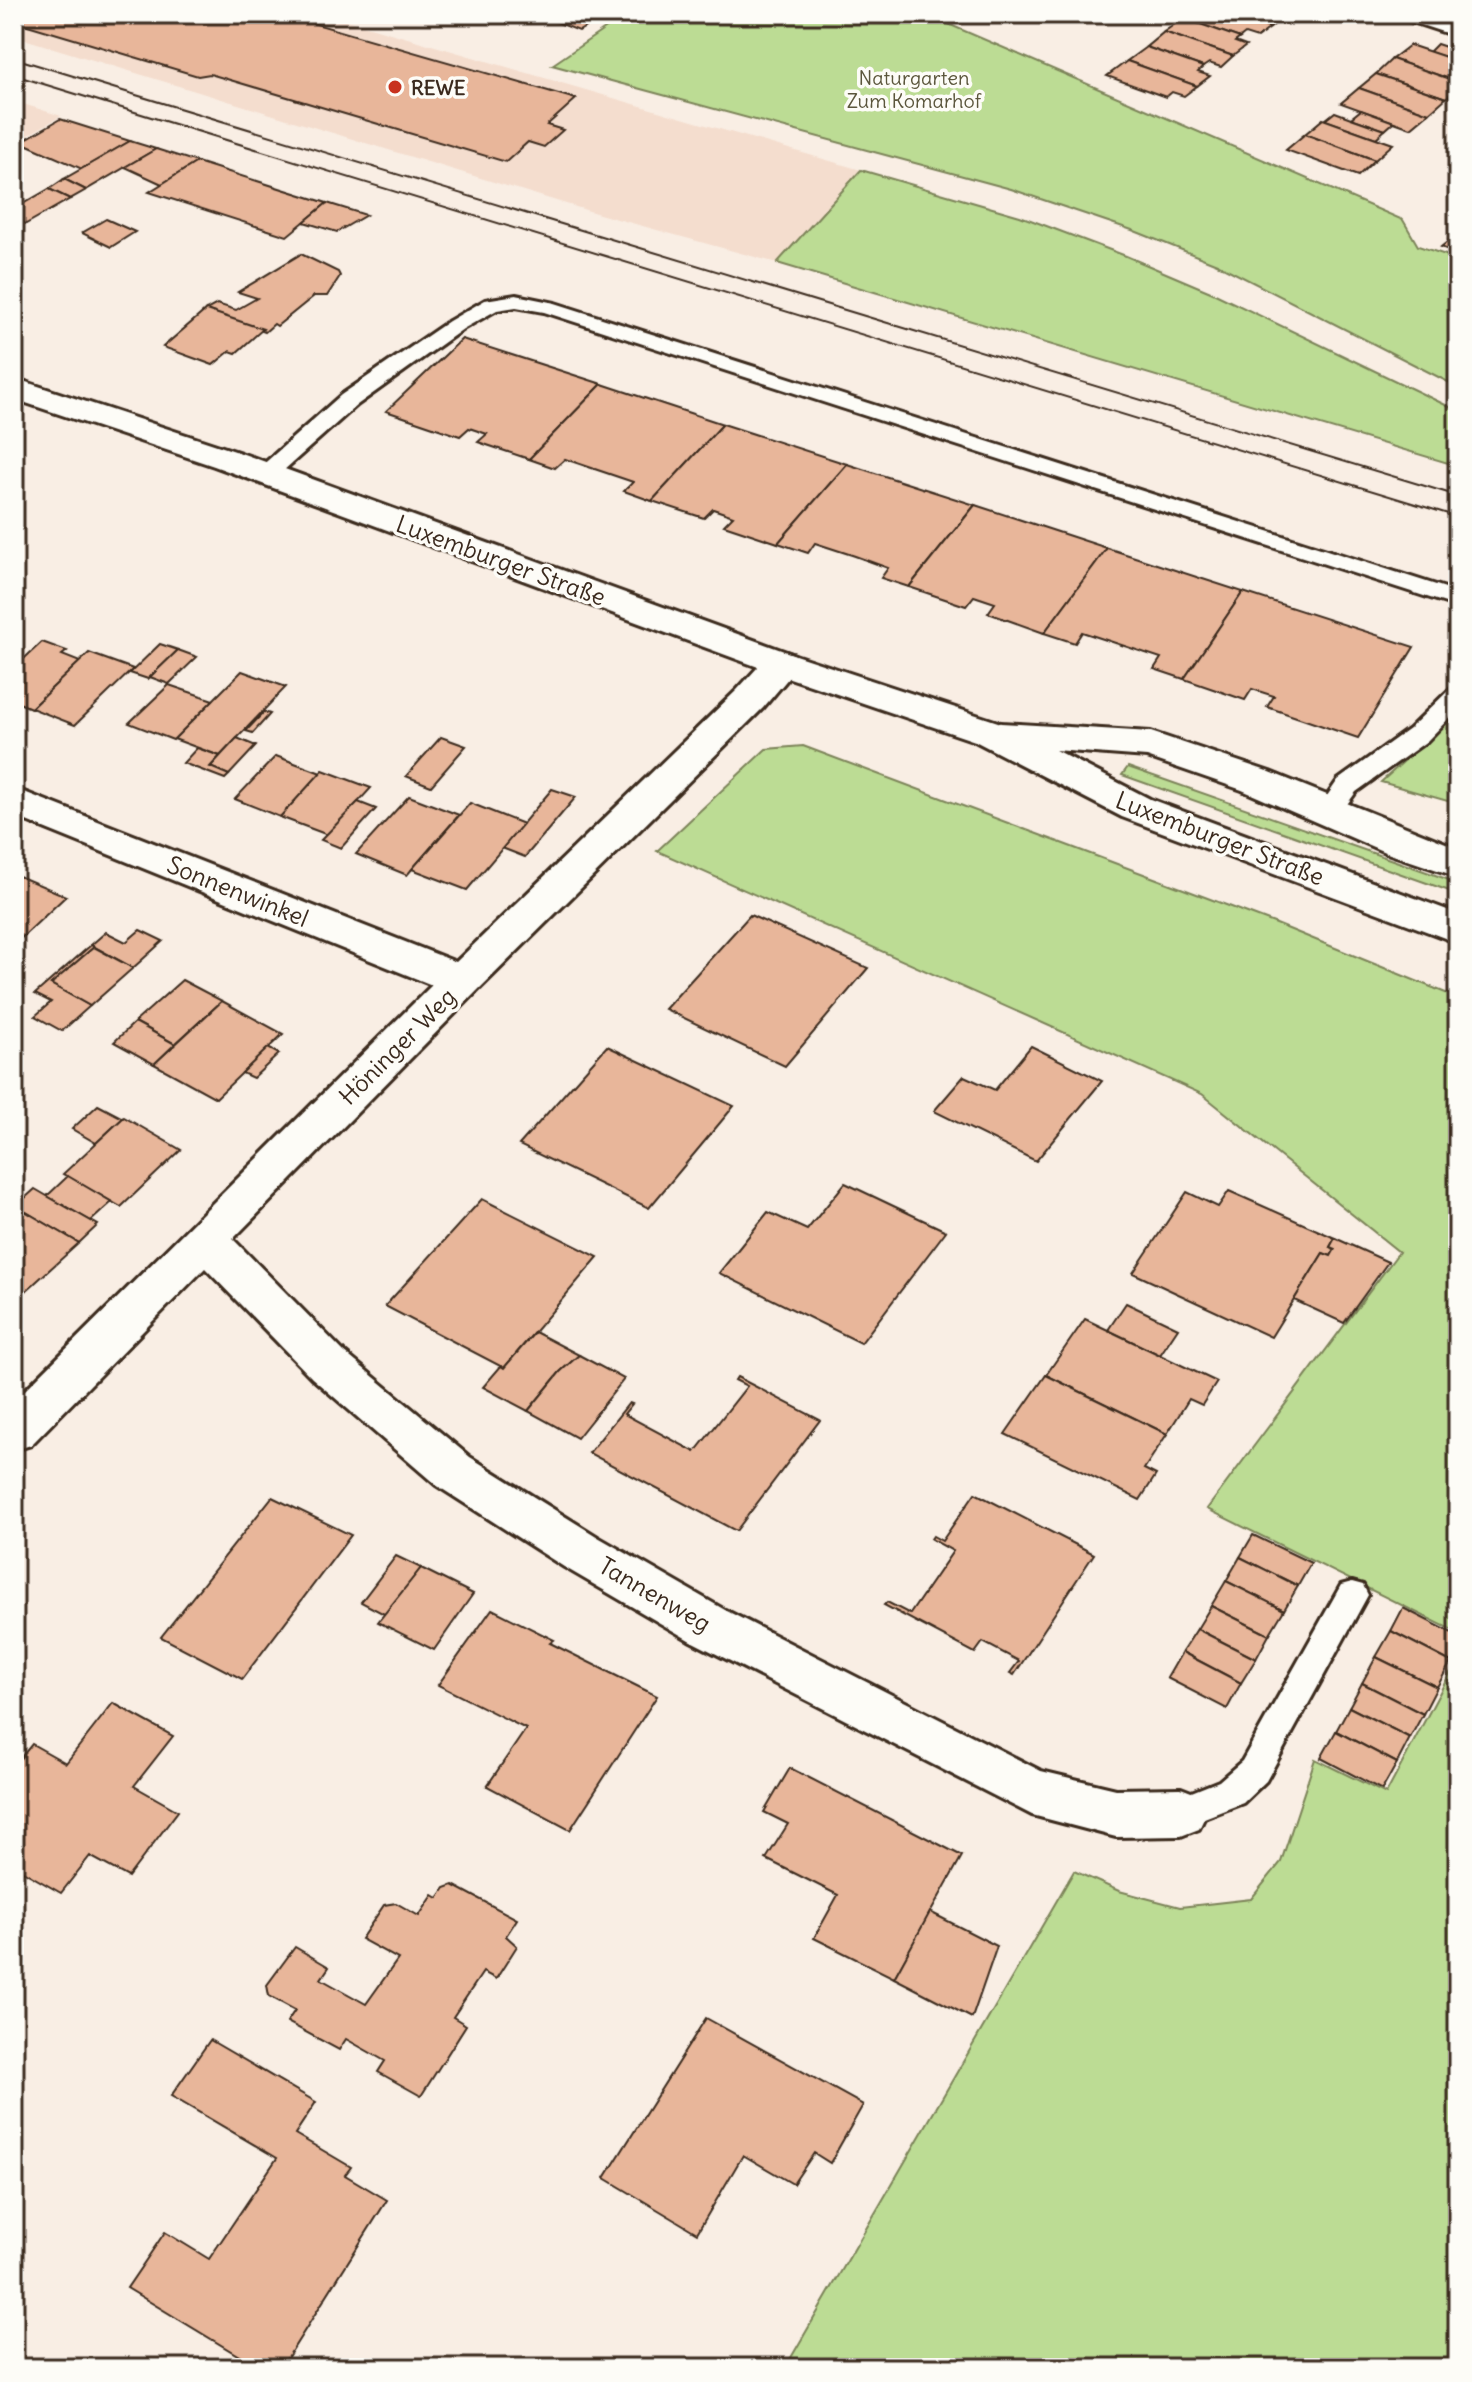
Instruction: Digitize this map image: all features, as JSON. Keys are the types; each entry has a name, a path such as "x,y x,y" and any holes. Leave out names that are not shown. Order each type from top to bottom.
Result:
{"street":[{"path":"1416,14 1458,28"},
{"name":"Luxemburger Straße","path":"14,388 266,474 782,663 988,732 1136,808 1458,929"},
{"name":"Höninger Weg","path":"14,1431 462,981 739,710 782,663"},
{"name":"Luxemburger Straße","path":"988,732 1151,745 1256,781 1401,843 1458,863"},
{"name":"Sonnenwinkel","path":"14,801 462,981"},
{"name":"Tannenweg","path":"205,1239 328,1365 453,1471 594,1559 707,1625 1032,1792 1116,1813 1181,1812"}],"lane":[{"path":"266,474 331,414 379,378 492,304 516,301 548,307 1458,600"},
{"path":"1328,812 1347,786 1418,735 1458,695"},
{"path":"1181,1812 1231,1792 1254,1771 1352,1595"}],"shaded area":[{"path":"14,14 325,14 861,170 777,263 599,214 14,36"},
{"path":"14,101 61,116 14,143"}],"green space":[{"name":"Naturgarten Zum Komarhof","path":"627,14 925,14 1403,220 1418,246 1458,259 1458,387 1217,264 1132,230 1011,189 552,65"},
{"path":"861,170 1020,216 1126,256 1213,293 1458,411 1458,466 777,263"},
{"path":"1458,712 1458,804 1381,782"},
{"path":"803,746 1274,923 1458,998 1458,1633 1207,1509 1399,1252 1202,1094 657,851 766,749"},
{"path":"1128,767 1458,883 1458,894 1122,775"},
{"path":"1458,1658 1458,2368 785,2368 1074,1871 1119,1891 1180,1907 1251,1899 1281,1862 1315,1759 1386,1794"}],"building":[{"name":"REWE","path":"14,14 291,14 288,16 576,99 547,125 563,130 544,147 528,142 506,162 210,74 198,76 14,21"},
{"path":"536,14 607,14 579,31"},
{"path":"1188,14 1230,14 1270,28 1257,38 1245,34 1240,38 1183,18"},
{"path":"1230,14 1270,14 1282,18 1270,28"},
{"path":"1183,18 1240,38 1235,42 1246,46 1233,56 1164,32"},
{"path":"1164,32 1233,56 1221,67 1209,63 1203,67 1146,47"},
{"path":"1437,44 1458,51 1458,61 1429,52"},
{"path":"1410,45 1458,61 1458,82 1392,59"},
{"path":"1146,47 1203,67 1198,72 1210,76 1197,86 1127,61"},
{"path":"1392,59 1458,82 1458,87 1446,98 1376,74"},
{"path":"1127,61 1197,86 1184,96 1172,92 1166,97 1107,76"},
{"path":"1376,74 1446,98 1429,113 1359,88"},
{"path":"1359,88 1429,113 1411,128 1341,103"},
{"path":"1361,110 1394,122 1385,130 1351,118"},
{"path":"1335,112 1385,130 1376,138 1325,120"},
{"path":"60,119 130,141 82,169 21,142"},
{"path":"1323,119 1393,144 1375,160 1305,134"},
{"path":"1305,134 1375,160 1358,176 1286,150"},
{"path":"130,141 156,149 86,190 64,179"},
{"path":"156,149 197,162 162,184 125,167"},
{"path":"197,162 327,203 287,236 149,192"},
{"path":"64,179 86,190 70,199 49,189"},
{"path":"49,189 70,199 26,224 14,220 14,209"},
{"path":"327,203 366,215 337,232 304,222"},
{"path":"106,219 135,232 111,247 82,233"},
{"path":"1457,234 1458,254 1441,247"},
{"path":"301,254 338,272 340,276 327,296 314,296 277,326 274,324 265,332 206,310 217,304 236,310 257,298 238,292"},
{"path":"206,310 263,329 236,353 230,351 213,365 163,347"},
{"path":"462,339 602,384 529,459 478,442 487,434 469,428 460,436 386,411"},
{"path":"602,384 723,424 652,501 624,491 633,482 565,459 555,468 529,459"},
{"path":"723,424 847,464 778,543 724,525 733,516 713,509 704,518 652,501"},
{"path":"847,464 975,505 909,587 881,578 888,568 855,556 815,543 808,553 778,543"},
{"path":"975,505 1107,548 1044,633 988,613 995,603 974,596 966,606 909,587"},
{"path":"1107,548 1243,592 1184,679 1154,669 1161,658 1082,632 1075,643 1044,633"},
{"path":"1243,592 1414,647 1358,738 1267,707 1274,696 1252,689 1245,700 1184,679"},
{"path":"42,642 67,651 62,655 80,662 31,708 14,701 14,668"},
{"path":"160,644 178,650 148,679 130,673"},
{"path":"178,650 197,657 169,684 150,677"},
{"path":"89,653 133,669 75,725 31,708"},
{"path":"242,671 286,687 220,756 174,739"},
{"path":"169,685 213,700 173,740 129,723"},
{"path":"264,712 270,714 253,733 246,731"},
{"path":"441,737 466,746 431,786 406,776"},
{"path":"237,738 256,746 229,775 210,767"},
{"path":"197,748 220,756 210,767 229,775 225,779 183,763"},
{"path":"276,756 321,773 280,817 235,799"},
{"path":"323,770 371,788 328,835 280,817"},
{"path":"552,789 576,797 525,857 502,848"},
{"path":"409,796 459,815 407,875 356,854"},
{"path":"358,802 376,809 341,848 321,840"},
{"path":"470,803 523,824 467,890 412,869"},
{"path":"14,874 66,896 14,945"},
{"path":"750,915 868,968 785,1066 665,1009"},
{"path":"140,930 163,941 133,968 91,945 106,932 126,942"},
{"path":"91,945 94,947 51,984 90,1006 62,1031 35,1016 51,1002 35,994"},
{"path":"94,947 133,968 90,1006 51,984"},
{"path":"182,980 222,1001 175,1044 135,1022"},
{"path":"222,1001 283,1034 216,1098 154,1064"},
{"path":"135,1022 175,1044 154,1064 114,1042"},
{"path":"607,1046 734,1106 649,1208 519,1145"},
{"path":"1031,1046 1102,1081 1036,1161 934,1111 964,1076 995,1090"},
{"path":"268,1048 279,1054 253,1078 242,1073"},
{"path":"98,1105 123,1118 96,1143 72,1129"},
{"path":"124,1117 181,1150 121,1207 63,1174"},
{"path":"68,1176 112,1202 91,1221 47,1196"},
{"path":"845,1183 946,1231 861,1343 719,1273 768,1212 807,1230"},
{"path":"35,1189 98,1225 79,1243 16,1206"},
{"path":"1229,1191 1335,1238 1330,1247 1335,1249 1331,1256 1323,1253 1271,1337 1133,1273 1187,1192 1218,1207"},
{"path":"482,1199 598,1257 504,1368 385,1306"},
{"path":"16,1206 79,1243 16,1300 14,1299"},
{"path":"1335,1238 1388,1262 1344,1323 1294,1300 1323,1253 1331,1256 1335,1249 1330,1247"},
{"path":"1126,1303 1178,1328 1160,1355 1108,1330"},
{"path":"1085,1319 1217,1382 1202,1405 1189,1399 1167,1434 1046,1375"},
{"path":"535,1332 579,1355 560,1372 528,1411 483,1387"},
{"path":"579,1355 624,1379 577,1438 528,1411 560,1372"},
{"path":"1046,1375 1167,1434 1144,1469 1156,1475 1140,1500 1005,1434"},
{"path":"737,1377 820,1420 736,1531 589,1453 629,1403 632,1404 624,1414 695,1452 747,1386 735,1380"},
{"path":"975,1493 1094,1554 1014,1675 1010,1673 1019,1661 983,1642 975,1653 884,1605 887,1602 910,1614 953,1551 931,1539 933,1536 942,1541"},
{"path":"272,1497 351,1535 242,1679 161,1637"},
{"path":"1253,1535 1311,1563 1298,1586 1240,1557"},
{"path":"396,1556 421,1568 386,1615 361,1602"},
{"path":"1240,1557 1298,1586 1284,1610 1226,1581"},
{"path":"421,1568 473,1594 434,1650 378,1622"},
{"path":"1226,1581 1284,1610 1269,1635 1211,1606"},
{"path":"1211,1606 1269,1635 1256,1659 1197,1629"},
{"path":"1403,1608 1458,1636 1458,1649 1451,1662 1391,1631"},
{"path":"492,1609 554,1640 550,1643 657,1696 570,1830 487,1786 526,1729 438,1685"},
{"path":"1197,1629 1256,1659 1241,1683 1182,1652"},
{"path":"1391,1631 1451,1662 1437,1687 1376,1657"},
{"path":"1182,1652 1241,1683 1227,1709 1167,1678"},
{"path":"1376,1657 1437,1687 1423,1714 1362,1683"},
{"path":"1362,1683 1423,1714 1410,1738 1349,1707"},
{"path":"113,1703 173,1736 134,1786 178,1811 128,1877 90,1856 61,1893 14,1866 14,1766 32,1744 66,1763"},
{"path":"1349,1707 1410,1738 1397,1763 1336,1731"},
{"path":"1336,1731 1397,1763 1382,1790 1321,1758"},
{"path":"790,1768 962,1856 894,1978 814,1938 838,1895 766,1859 788,1824 764,1812"},
{"path":"453,1885 517,1919 506,1936 517,1946 496,1979 483,1972 453,2017 466,2025 421,2096 378,2072 385,2061 346,2039 339,2050 287,2022 295,2010 269,1996 267,1985 295,1947 329,1967 321,1979 366,2004 398,1959 361,1939 384,1905 396,1903 419,1916 433,1895 438,1898 445,1888"},
{"path":"930,1912 997,1946 972,2018 894,1978"},
{"path":"706,2018 863,2105 830,2163 814,2153 793,2184 743,2155 697,2233 605,2178"},
{"path":"210,2040 316,2102 295,2134 351,2167 345,2175 387,2200 281,2368 259,2368 127,2288 165,2232 209,2259 277,2158 171,2096"}],"tram line":[{"path":"14,58 1458,496"},
{"path":"14,75 1458,517"}],"place":[{"name":"REWE","path":"395,87"}]}
